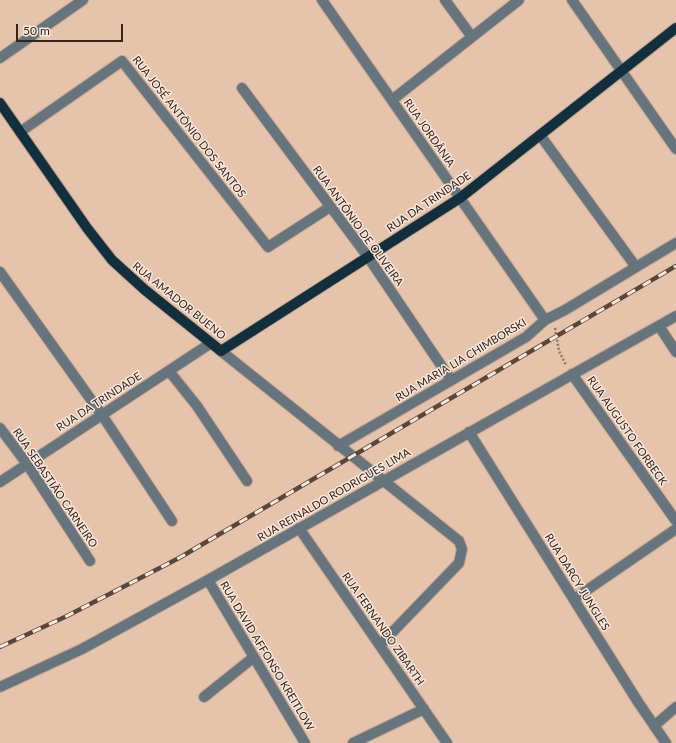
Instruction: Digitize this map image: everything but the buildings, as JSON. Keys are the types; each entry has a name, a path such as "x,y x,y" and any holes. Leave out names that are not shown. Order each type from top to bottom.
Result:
{"main road":[{"name":"RUA DA TRINDADE","path":"221,351 460,198 676,28"},
{"name":"RUA AMADOR BUENO","path":"0,103 112,260 145,290 221,351"}],"street":[{"path":"0,58 83,0"},
{"name":"RUA JORDÂNIA","path":"322,0 545,320"},
{"path":"445,0 472,37"},
{"path":"392,100 519,0"},
{"path":"572,0 675,145"},
{"name":"RUA JOSÉ ANTÔNIO DOS SANTOS","path":"20,132 122,61 268,247 330,207"},
{"name":"RUA ANTÔNIO DE OLIVEIRA","path":"242,88 368,257 451,380"},
{"path":"540,135 636,267"},
{"name":"RUA MARIA LIA CHIMBORSKI","path":"338,446 526,337 545,320 566,310 676,243"},
{"path":"0,272 102,414 172,521"},
{"name":"RUA REINALDO RODRIGUES LIMA","path":"0,687 82,649 208,580 676,316"},
{"path":"659,326 676,352"},
{"name":"RUA DA TRINDADE","path":"0,482 211,343"},
{"name":"RUA AMADOR BUENO","path":"221,351 338,446 459,541 462,548 459,563 380,645"},
{"path":"169,371 197,406 248,481"},
{"name":"RUA AUGUSTO FORBECK","path":"572,374 676,521"},
{"name":"RUA SEBASTIÃO CARNEIRO","path":"0,428 27,464 90,561"},
{"name":"RUA DARCY JUNGLES","path":"469,432 666,743"},
{"name":"RUA FERNANDO ZIBARTH","path":"299,528 448,743"},
{"path":"574,599 676,528"},
{"name":"RUA DAVID AFFONSO KREITLOW","path":"208,580 305,743"},
{"path":"204,697 254,657"},
{"path":"654,726 676,707"},
{"path":"353,743 424,709"}],"path":[{"path":"545,320 552,323 556,328 559,351 572,374"}],"railway":[{"path":"0,647 67,616 179,558 676,266"}]}
